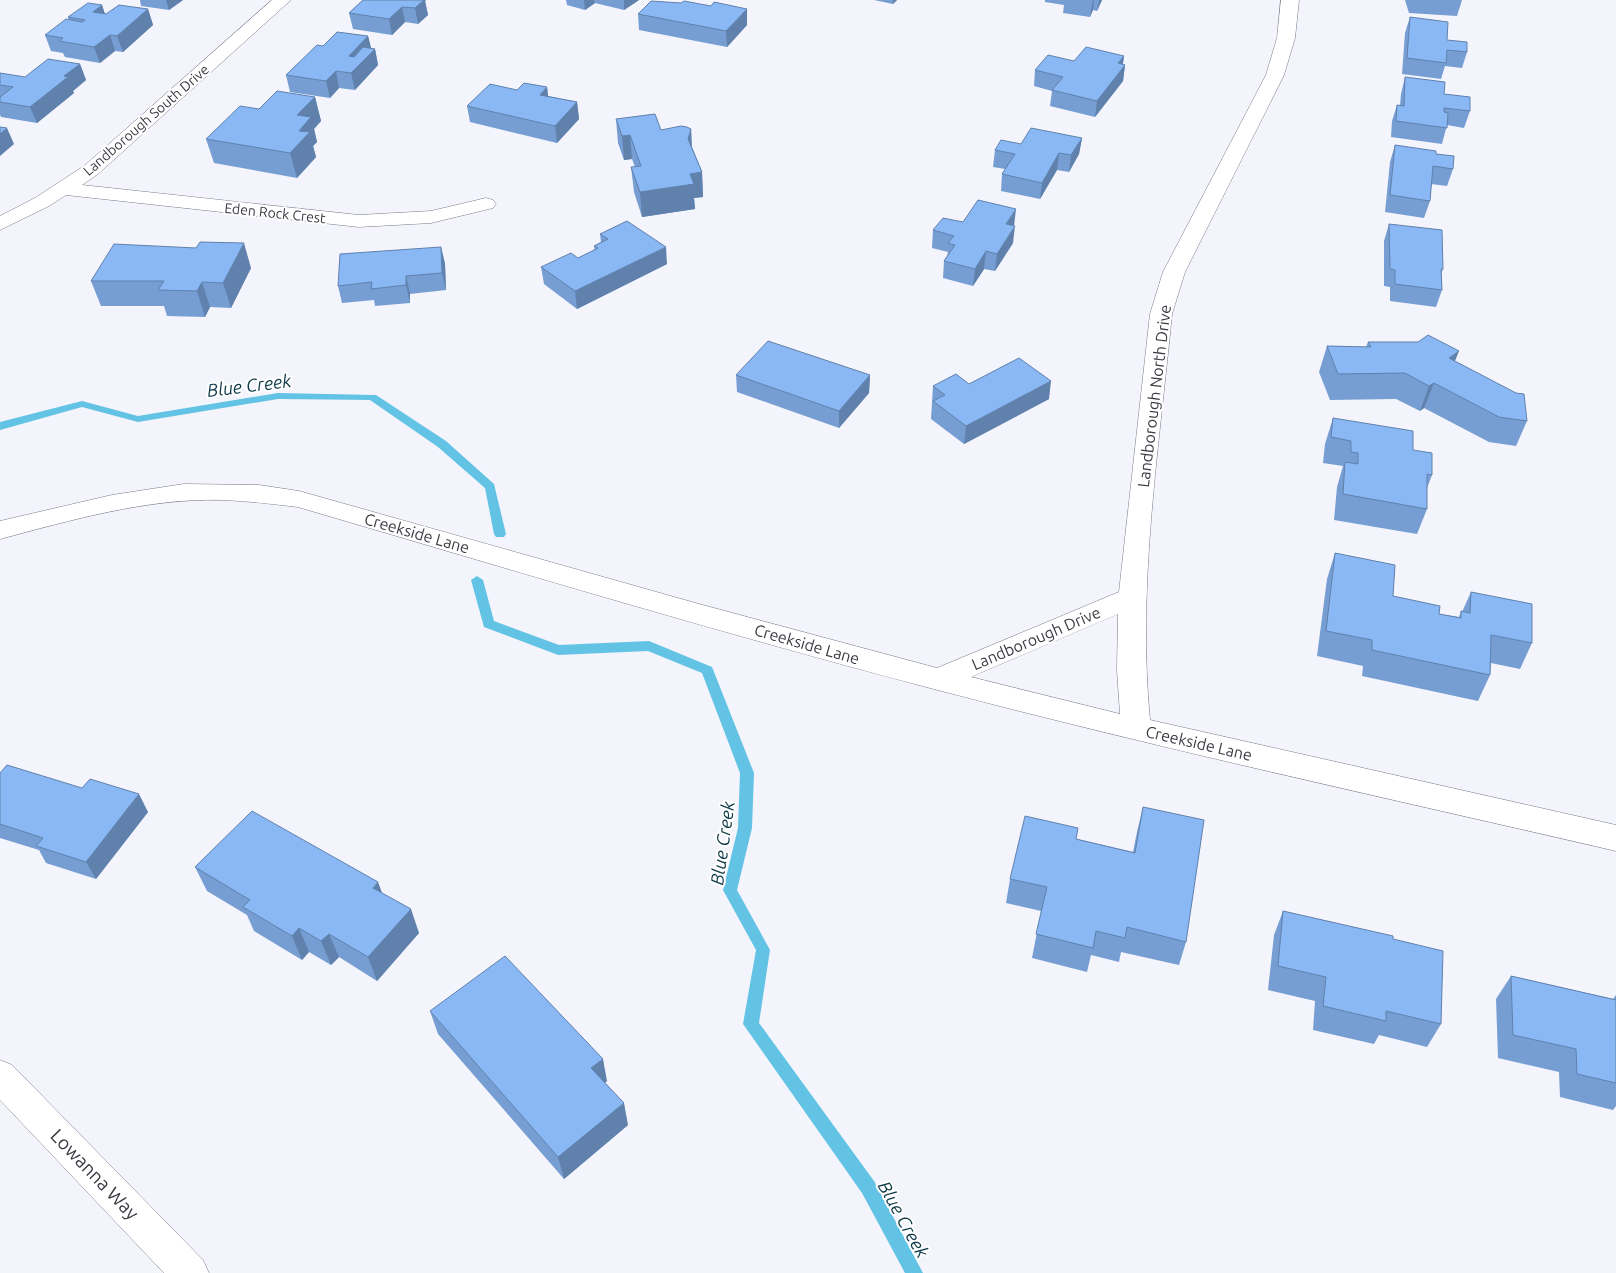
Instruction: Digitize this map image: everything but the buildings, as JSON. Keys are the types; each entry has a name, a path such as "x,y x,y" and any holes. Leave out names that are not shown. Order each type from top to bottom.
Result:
{"street":[{"name":"Landborough South Drive","path":"0,224 63,189 100,163 282,0"},
{"name":"Landborough North Drive","path":"1136,729 1131,670 1132,598 1161,314 1174,272 1282,58 1291,10 1290,0"},
{"name":"Eden Rock Crest","path":"63,189 359,222 431,217 486,204"},
{"name":"Creekside Lane","path":"0,530 92,506 165,493 218,490 266,493 309,502 832,651 939,679 1136,729 1616,838"},
{"name":"Landborough Drive","path":"939,679 1132,598"},
{"name":"Lowanna Way","path":"0,1076 190,1273"}],"waterway":[{"name":"Blue Creek","path":"0,426 82,404 138,419 278,396 372,397 442,444 490,487 500,534"},
{"name":"Blue Creek","path":"477,580 488,624 558,650 649,646 707,670 747,773 745,828 730,890 763,950 751,1024 868,1187 914,1273"}]}
